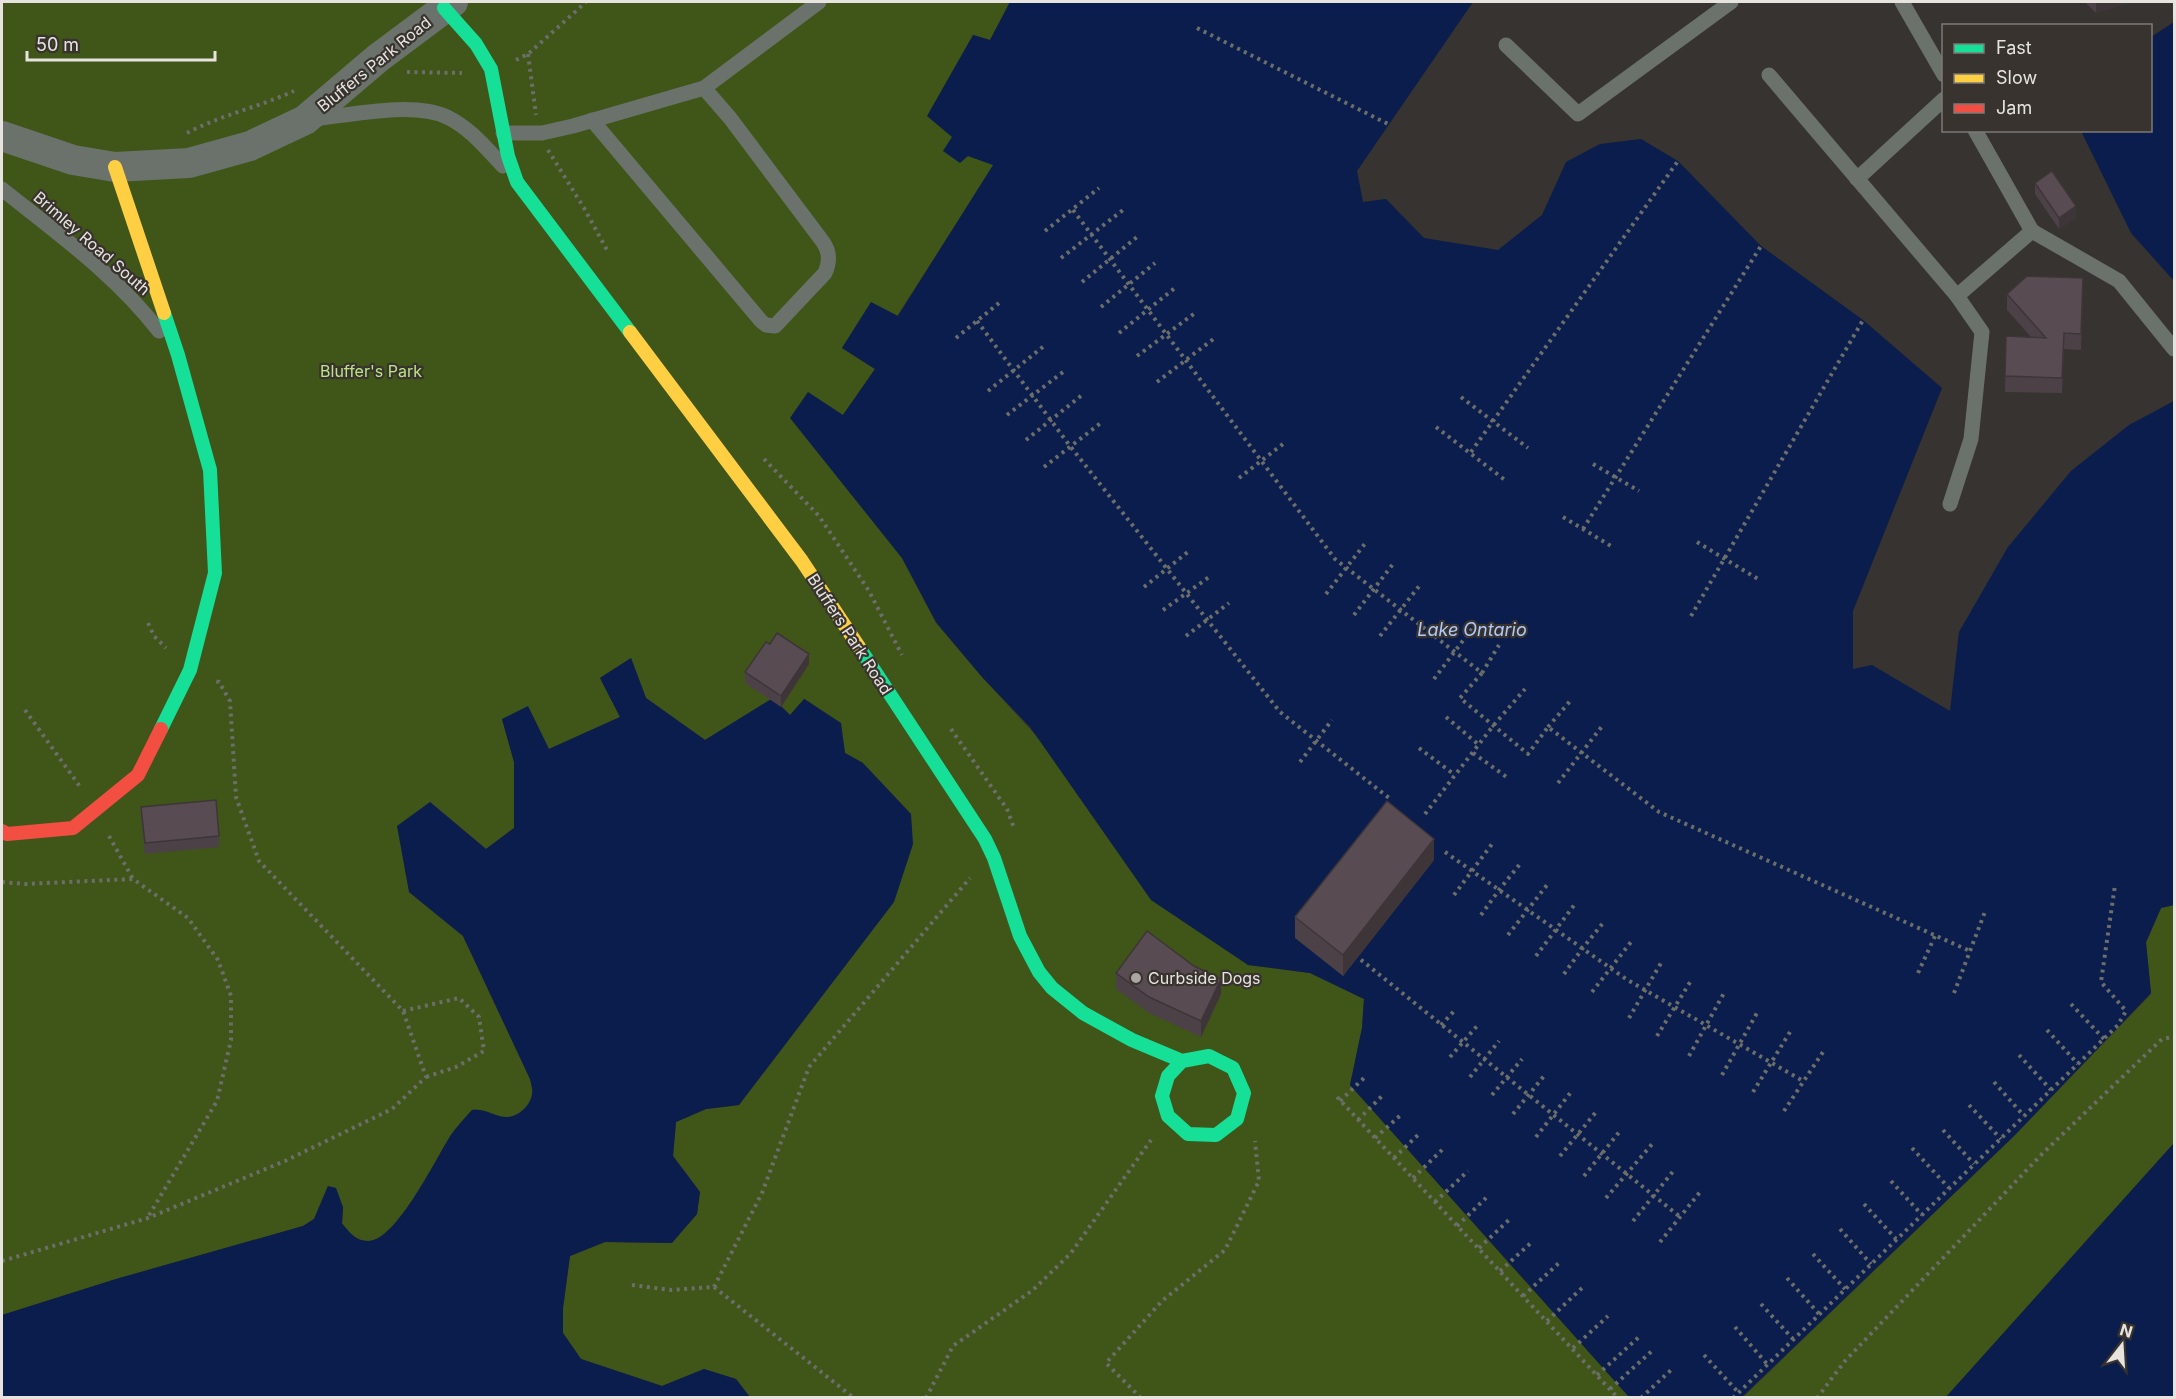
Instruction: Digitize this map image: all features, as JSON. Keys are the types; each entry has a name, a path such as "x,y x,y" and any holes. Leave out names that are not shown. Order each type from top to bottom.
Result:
{"street":[{"name":"Bluffers Park Road","path":"2,136 73,160 115,167 189,163 250,146 305,120 378,58 448,5 485,56 491,69 503,133 517,182 802,561 974,821 993,855 1016,927 1027,952 1047,981 1066,1001 1098,1022 1133,1040 1163,1050 1182,1061"},
{"name":"Brimley Road South","path":"2,831 7,834 73,828 138,775 190,670 214,573 210,470 178,356 115,167"},
{"path":"1209,1056 1233,1068 1244,1093 1237,1119 1216,1135 1188,1134 1168,1116 1162,1096 1168,1076 1182,1061 1209,1056"}],"lane":[{"path":"503,133 542,133 704,88 819,2"},
{"path":"1506,45 1578,114 1713,6 1731,2"},
{"path":"1902,2 1942,72"},
{"path":"1769,75 1957,296 1982,332 1971,439 1950,504"},
{"path":"592,120 761,321 766,325 775,326 825,273 829,253 824,242 730,118 704,88"},
{"path":"1857,179 1942,101"},
{"name":"Bluffers Park Road","path":"305,120 404,109 433,112 448,117 465,128 517,182"},
{"path":"1976,132 2032,231 2119,281 2175,350"},
{"name":"Brimley Road South","path":"2,189 79,251 139,304 178,356"},
{"path":"1957,296 2032,231"}],"path":[{"path":"508,64 528,54 586,2"},
{"path":"1197,28 1388,124"},
{"path":"528,54 536,115"},
{"path":"400,71 465,73"},
{"path":"180,137 210,120 274,100 296,90"},
{"path":"1471,452 1678,161"},
{"path":"1045,231 1099,188"},
{"path":"1073,210 1335,559 1482,674"},
{"path":"1060,258 1123,210"},
{"path":"1082,282 1137,237"},
{"path":"1583,529 1761,246"},
{"path":"1101,307 1155,263"},
{"path":"1119,333 1176,286"},
{"path":"956,338 999,303"},
{"path":"1137,356 1196,313"},
{"path":"1690,616 1863,320"},
{"path":"977,321 1070,446 1280,712 1389,798"},
{"path":"1157,382 1216,337"},
{"path":"988,391 1044,346"},
{"path":"1007,415 1063,372"},
{"path":"1026,440 1082,395"},
{"path":"1461,397 1528,448"},
{"path":"1044,467 1102,422"},
{"path":"1436,427 1505,480"},
{"path":"1239,478 1283,444"},
{"path":"1593,464 1639,491"},
{"path":"1563,518 1611,546"},
{"path":"1326,594 1367,542"},
{"path":"1697,542 1758,579"},
{"path":"1144,587 1189,551"},
{"path":"1354,615 1393,564"},
{"path":"1163,610 1209,577"},
{"path":"1380,636 1420,585"},
{"path":"1186,636 1230,603"},
{"path":"148,623 154,636 169,651"},
{"path":"1434,680 1474,626"},
{"path":"1499,645 1482,674 1460,698 1528,754 1571,700"},
{"path":"209,680 219,682 230,701 236,797 259,861 403,1011 426,1077"},
{"path":"1425,814 1493,726 1525,689"},
{"path":"25,710 83,791"},
{"path":"1446,717 1479,745"},
{"path":"1300,762 1332,720"},
{"path":"1558,783 1604,725"},
{"path":"1548,727 1659,813 1970,951"},
{"path":"1419,748 1455,776"},
{"path":"1473,753 1508,778"},
{"path":"105,828 133,879 188,918 218,960 231,996 231,1040 217,1101 148,1218"},
{"path":"1454,895 1492,844"},
{"path":"1445,852 1609,968 1803,1082"},
{"path":"1481,915 1520,864"},
{"path":"714,1287 762,1193 809,1066 973,876"},
{"path":"2,882 25,884 133,879"},
{"path":"1508,935 1547,885"},
{"path":"1733,1398 2118,1025 2126,1011 2101,982 2115,885"},
{"path":"1536,956 1575,904"},
{"path":"1954,993 1986,909"},
{"path":"1564,974 1603,923"},
{"path":"1918,974 1935,936"},
{"path":"1592,992 1631,942"},
{"path":"1352,953 1679,1216"},
{"path":"1629,1018 1661,963"},
{"path":"1657,1036 1692,979"},
{"path":"1689,1056 1724,993"},
{"path":"2,1261 148,1218 285,1161 392,1108 426,1077 456,1067 484,1052 479,1017 459,998 403,1011"},
{"path":"2071,1004 2104,1039"},
{"path":"1441,1025 1456,1009"},
{"path":"1722,1075 1757,1013"},
{"path":"1450,1057 1477,1026"},
{"path":"2047,1030 2078,1064"},
{"path":"1753,1092 1790,1032"},
{"path":"1817,1398 1845,1361 2042,1154 2162,1039 2175,1037"},
{"path":"1470,1077 1499,1041"},
{"path":"1784,1111 1823,1052"},
{"path":"2019,1055 2051,1090"},
{"path":"1492,1095 1521,1059"},
{"path":"1366,1076 1339,1099 1618,1398"},
{"path":"1514,1114 1544,1076"},
{"path":"1994,1082 2024,1116"},
{"path":"1536,1137 1571,1092"},
{"path":"1358,1120 1384,1094"},
{"path":"1969,1105 2001,1139"},
{"path":"1560,1156 1596,1112"},
{"path":"1375,1138 1403,1113"},
{"path":"926,1398 953,1346 1033,1290 1071,1253 1168,1116"},
{"path":"1141,1398 1106,1363 1162,1301 1225,1250 1259,1181 1256,1142 1237,1119"},
{"path":"1943,1130 1974,1164"},
{"path":"1584,1176 1620,1131"},
{"path":"1394,1158 1421,1132"},
{"path":"1606,1198 1653,1143"},
{"path":"1413,1178 1445,1147"},
{"path":"1912,1148 1949,1188"},
{"path":"1633,1221 1675,1169"},
{"path":"1435,1202 1468,1171"},
{"path":"1891,1180 1922,1215"},
{"path":"1660,1242 1700,1192"},
{"path":"1457,1226 1488,1196"},
{"path":"1864,1204 1896,1239"},
{"path":"1479,1248 1510,1218"},
{"path":"1839,1229 1871,1264"},
{"path":"1500,1271 1533,1241"},
{"path":"1813,1254 1845,1289"},
{"path":"1523,1296 1559,1263"},
{"path":"1787,1278 1819,1314"},
{"path":"632,1285 671,1290 714,1287 854,1398"},
{"path":"1547,1321 1582,1288"},
{"path":"1761,1304 1793,1339"},
{"path":"1573,1348 1608,1316"},
{"path":"1735,1327 1767,1364"},
{"path":"1597,1375 1639,1337"},
{"path":"1610,1389 1653,1350"},
{"path":"1704,1355 1738,1392"},
{"path":"1641,1398 1671,1370"}],"green space":[{"name":"Bluffer's Park","path":"2,2 1010,2 990,40 973,35 952,138 943,151 994,165 897,316 871,303 842,348 875,369 843,415 791,418 902,558 936,623 982,677 1248,965 1310,973 1364,999 1362,1028 1350,1085 1629,1397 750,1398 736,1379 704,1369 662,1386 581,1359 563,1333 563,1308 570,1256 605,1242 671,1243 697,1214 700,1192 673,1156 676,1122 706,1109 739,1105 863,763 845,753 840,723 805,699 790,715 773,698 705,740 646,698 631,658 600,678 620,717 549,749 502,719 514,762 514,828 486,849 430,802 409,892 463,936 530,1079 532,1094 526,1107 510,1117 472,1110 451,1135 402,1214 378,1238 363,1241 350,1233 342,1223 343,1207 328,1186 314,1219 303,1226 116,1279 2,1315"},
{"path":"2174,905 2174,1143 1946,1397 1742,1398 2014,1136 2151,994 2146,943 2161,908"}],"water":[{"name":"Lake Ontario","path":"1010,2 1473,2 1357,171 1363,202 1386,199 1424,238 1498,250 1542,215 1566,162 1600,144 1641,139 1678,161 1761,246 1863,320 1942,388 1853,611 1853,669 1872,665 1950,711 1959,632 2008,547 2071,471 2129,425 2174,401 2174,905 2161,908 2146,942 2151,993 2014,1136 1742,1397 1629,1397 1350,1085 1362,1028 1364,999 1310,973 1248,965 1151,900 1030,727 982,677 936,622 902,558 790,418 808,392 843,415 875,369 842,348 871,302 898,316 993,165 968,156 960,163 943,151 952,137 927,116 973,35 990,40"},
{"path":"2174,22 2174,281 2131,233 2081,132 2152,132 2152,36"},
{"path":"631,658 646,698 705,740 773,698 790,715 804,699 841,723 845,753 863,763 911,814 913,844 894,902 739,1105 706,1109 676,1122 673,1156 700,1192 697,1214 672,1243 605,1242 570,1256 563,1308 563,1333 581,1359 662,1386 704,1369 736,1379 750,1397 2,1397 2,1315 116,1279 303,1226 314,1219 328,1186 336,1188 343,1207 342,1224 350,1233 363,1241 379,1238 403,1214 451,1135 472,1110 510,1117 526,1107 532,1094 530,1079 463,936 409,892 397,826 430,802 486,849 514,828 514,762 502,719 528,706 549,749 620,717 600,678"},
{"path":"2174,1143 2174,1397 1946,1397"}],"building":[{"path":"2052,171 2076,206 2059,218 2035,183"},
{"path":"2027,276 2083,278 2081,334 2064,333 2062,378 2005,376 2006,336 2046,338 2007,294"},
{"path":"777,633 809,654 781,696 745,672 766,642 770,644"},
{"path":"216,800 219,836 145,843 141,807"},
{"path":"1387,801 1434,839 1343,955 1295,917"},
{"path":"1147,931 1194,966 1221,979 1201,1021 1149,997 1116,973"}],"traffic: fast":[{"path":"444,8 476,44 491,69 508,156 517,182 630,332"},
{"path":"161,729 190,670 215,573 210,470 164,313"},
{"path":"859,647 985,839 994,858 1020,936 1039,972 1052,988 1083,1013 1132,1040 1182,1061 1209,1056 1233,1068 1244,1093 1237,1119 1216,1135 1188,1134 1168,1116 1162,1096 1168,1076 1182,1061"}],"traffic: slow":[{"path":"115,167 164,313"},
{"path":"630,332 802,561 859,647"}],"traffic: jam":[{"path":"2,831 7,834 73,828 138,775 161,729"}],"place":[{"name":"Curbside Dogs","path":"1136,978"}]}
